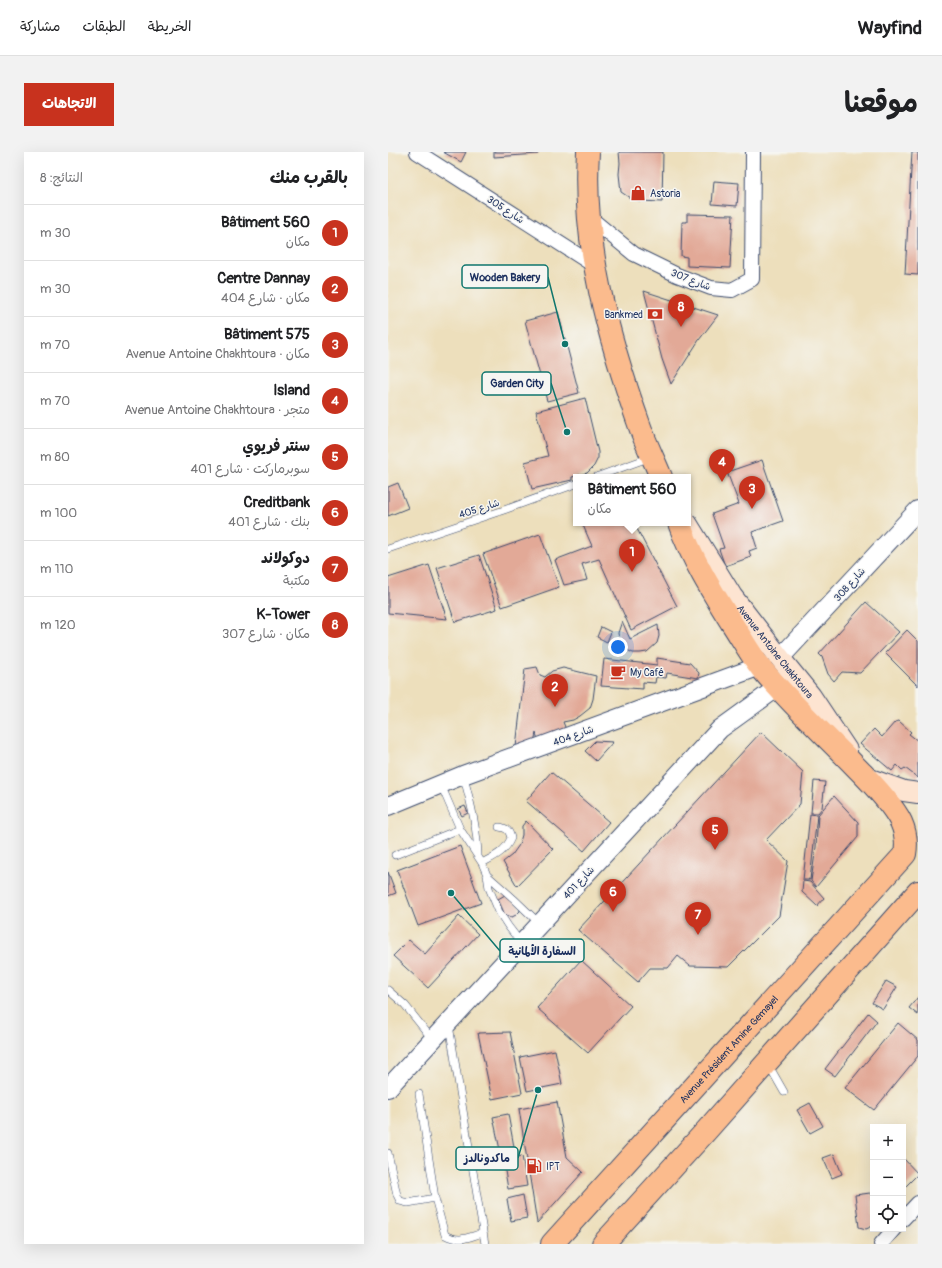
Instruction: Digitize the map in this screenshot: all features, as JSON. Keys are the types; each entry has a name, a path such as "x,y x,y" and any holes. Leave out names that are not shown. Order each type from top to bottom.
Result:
{"highway":[{"path":"588,152 586,173 598,283 611,338 640,428 660,474"},
{"path":"680,526 697,566 731,622 770,662 778,687 867,778"},
{"name":"Avenue Président Amine Gemayel","path":"552,1244 905,854 907,845 901,823 896,813 867,778"},
{"path":"603,1244 916,895 918,874"}],"main road":[{"name":"Avenue Antoine Chakhtoura","path":"689,526 770,662 811,696 867,778"},
{"path":"867,778 904,791 918,793"}],"street":[{"name":"شارع 305","path":"417,152 595,266"},
{"name":"شارع 307","path":"590,217 634,254 677,275 711,288 732,290 752,279 753,152"},
{"name":"شارع 308","path":"770,662 918,510"},
{"name":"شارع 404","path":"388,806 463,775 770,662"},
{"name":"شارع 401","path":"388,1088 720,729 778,687"},
{"path":"906,1216 918,1202"},
{"path":"880,1244 891,1232"}],"lane":[{"path":"605,474 653,457"},
{"name":"شارع 405","path":"388,549 573,485"},
{"path":"463,775 472,803 478,855"},
{"path":"441,785 460,829 482,863 487,875 489,888 499,912 521,943"},
{"path":"482,863 499,855 508,845 511,838 509,831 505,827 498,827"},
{"path":"395,855 460,829"},
{"path":"487,875 540,923"},
{"path":"388,990 405,1005 433,1040"},
{"path":"448,1022 485,1244"},
{"path":"767,1062 784,1092"},
{"path":"419,1094 435,1198 445,1235 452,1239 460,1240 483,1233"},
{"path":"388,1153 397,1195 400,1201 408,1203 435,1198"}],"building":[{"path":"443,152 466,152 461,162"},
{"path":"494,152 538,152 538,154 494,157"},
{"path":"619,152 663,152 662,202 640,201 630,198 621,192"},
{"path":"912,152 918,152 918,275 905,274"},
{"path":"714,181 739,183 737,206 712,204"},
{"path":"687,214 733,215 730,268 687,266 687,257 681,256 682,222 687,222"},
{"path":"644,291 718,315 699,340 671,384 662,359"},
{"path":"558,312 579,393 547,401 525,321"},
{"path":"585,398 598,452 598,458 594,466 587,473 573,474 572,480 532,489 525,462 548,456 536,411"},
{"path":"762,460 783,521 752,532 757,548 749,551 751,557 725,566 719,549 724,548 712,514 739,504 727,472"},
{"path":"398,483 408,508 388,516 388,487"},
{"path":"583,526 636,526 677,606 631,630 599,559 582,564 587,580 564,585 555,560 592,546"},
{"path":"540,534 559,587 502,607 483,554"},
{"path":"479,555 497,609 455,622 437,568"},
{"path":"429,565 447,619 388,613 388,578"},
{"path":"866,602 899,632 860,673 842,672 834,681 828,674 822,657 819,654"},
{"path":"622,621 630,639 658,625 659,636 657,643 647,652 633,653 627,650 619,639 618,633"},
{"path":"601,627 611,632 607,642 597,637"},
{"path":"907,630 918,641 918,686 885,653"},
{"path":"657,658 690,663 699,673 698,678 667,673 666,678 656,677 655,683 643,682 643,689 601,686 604,659 657,665"},
{"path":"537,667 540,675 545,677 552,671 563,668 596,676 593,699 590,708 580,716 573,720 563,722 567,732 539,743 536,733 533,747 516,747 525,669"},
{"path":"899,721 911,732 909,734 918,741 918,778 905,768 902,770 897,765 892,771 860,744 874,729 882,737 895,722"},
{"path":"761,732 803,772 800,804 766,840 788,861 779,916 728,967 690,966 678,956 668,968 650,968 638,982 578,930"},
{"path":"595,741 613,742 596,761 585,751"},
{"path":"551,772 609,822 584,851 526,801"},
{"path":"814,781 825,782 822,808 818,813 811,813"},
{"path":"834,796 858,822 858,837 816,887 811,881 816,847 818,815"},
{"path":"465,806 468,813 462,816 458,809"},
{"path":"810,814 817,815 810,880 803,880"},
{"path":"526,821 553,849 517,886 503,862 512,855 519,845 522,835 522,826"},
{"path":"460,846 481,903 418,926 397,870"},
{"path":"388,872 396,893 388,896"},
{"path":"803,881 810,882 824,898 817,906 802,892"},
{"path":"505,895 519,906 520,911 512,917 505,915 498,899"},
{"path":"459,916 478,934 428,988 393,956 409,940 425,954"},
{"path":"581,960 631,1006 588,1053 537,1008"},
{"path":"886,981 897,987 883,1009 872,1003"},
{"path":"918,997 918,1015 909,1008"},
{"path":"868,1013 877,1021 835,1076 825,1069"},
{"path":"898,1023 918,1040 918,1056 874,1110 845,1088"},
{"path":"510,1032 522,1093 492,1099 478,1033"},
{"path":"555,1050 562,1084 527,1091 520,1057"},
{"path":"557,1102 567,1157 583,1172 537,1223 519,1109"},
{"path":"810,1103 823,1126 810,1133 797,1110"},
{"path":"508,1114 514,1147 500,1150 493,1117"},
{"path":"834,1154 842,1174 832,1178 823,1158"},
{"path":"522,1156 527,1186 508,1189 503,1159"},
{"path":"906,1161 918,1174 906,1186"},
{"path":"870,1193 870,1227 866,1229 859,1227 855,1195"},
{"path":"523,1195 527,1218 511,1221 507,1199"}],"place":[{"name":"Astoria","path":"638,193"},
{"name":"Bankmed","path":"655,314"},
{"name":"K-Tower","path":"681,327"},
{"name":"Wooden Bakery","path":"565,344"},
{"name":"Garden City","path":"567,432"},
{"name":"Island","path":"722,482"},
{"name":"Bâtiment 575","path":"752,509"},
{"name":"Bâtiment 560","path":"632,572"},
{"name":"My Café","path":"618,672"},
{"name":"Centre Dannay","path":"555,707"},
{"name":"سنتر فريوي","path":"715,850"},
{"name":"السفارة الألمانية","path":"451,893"},
{"name":"Creditbank","path":"613,912"},
{"name":"دوكولاند","path":"698,935"},
{"name":"ماكدونالدز","path":"538,1090"},
{"name":"IPT","path":"534,1166"}]}
